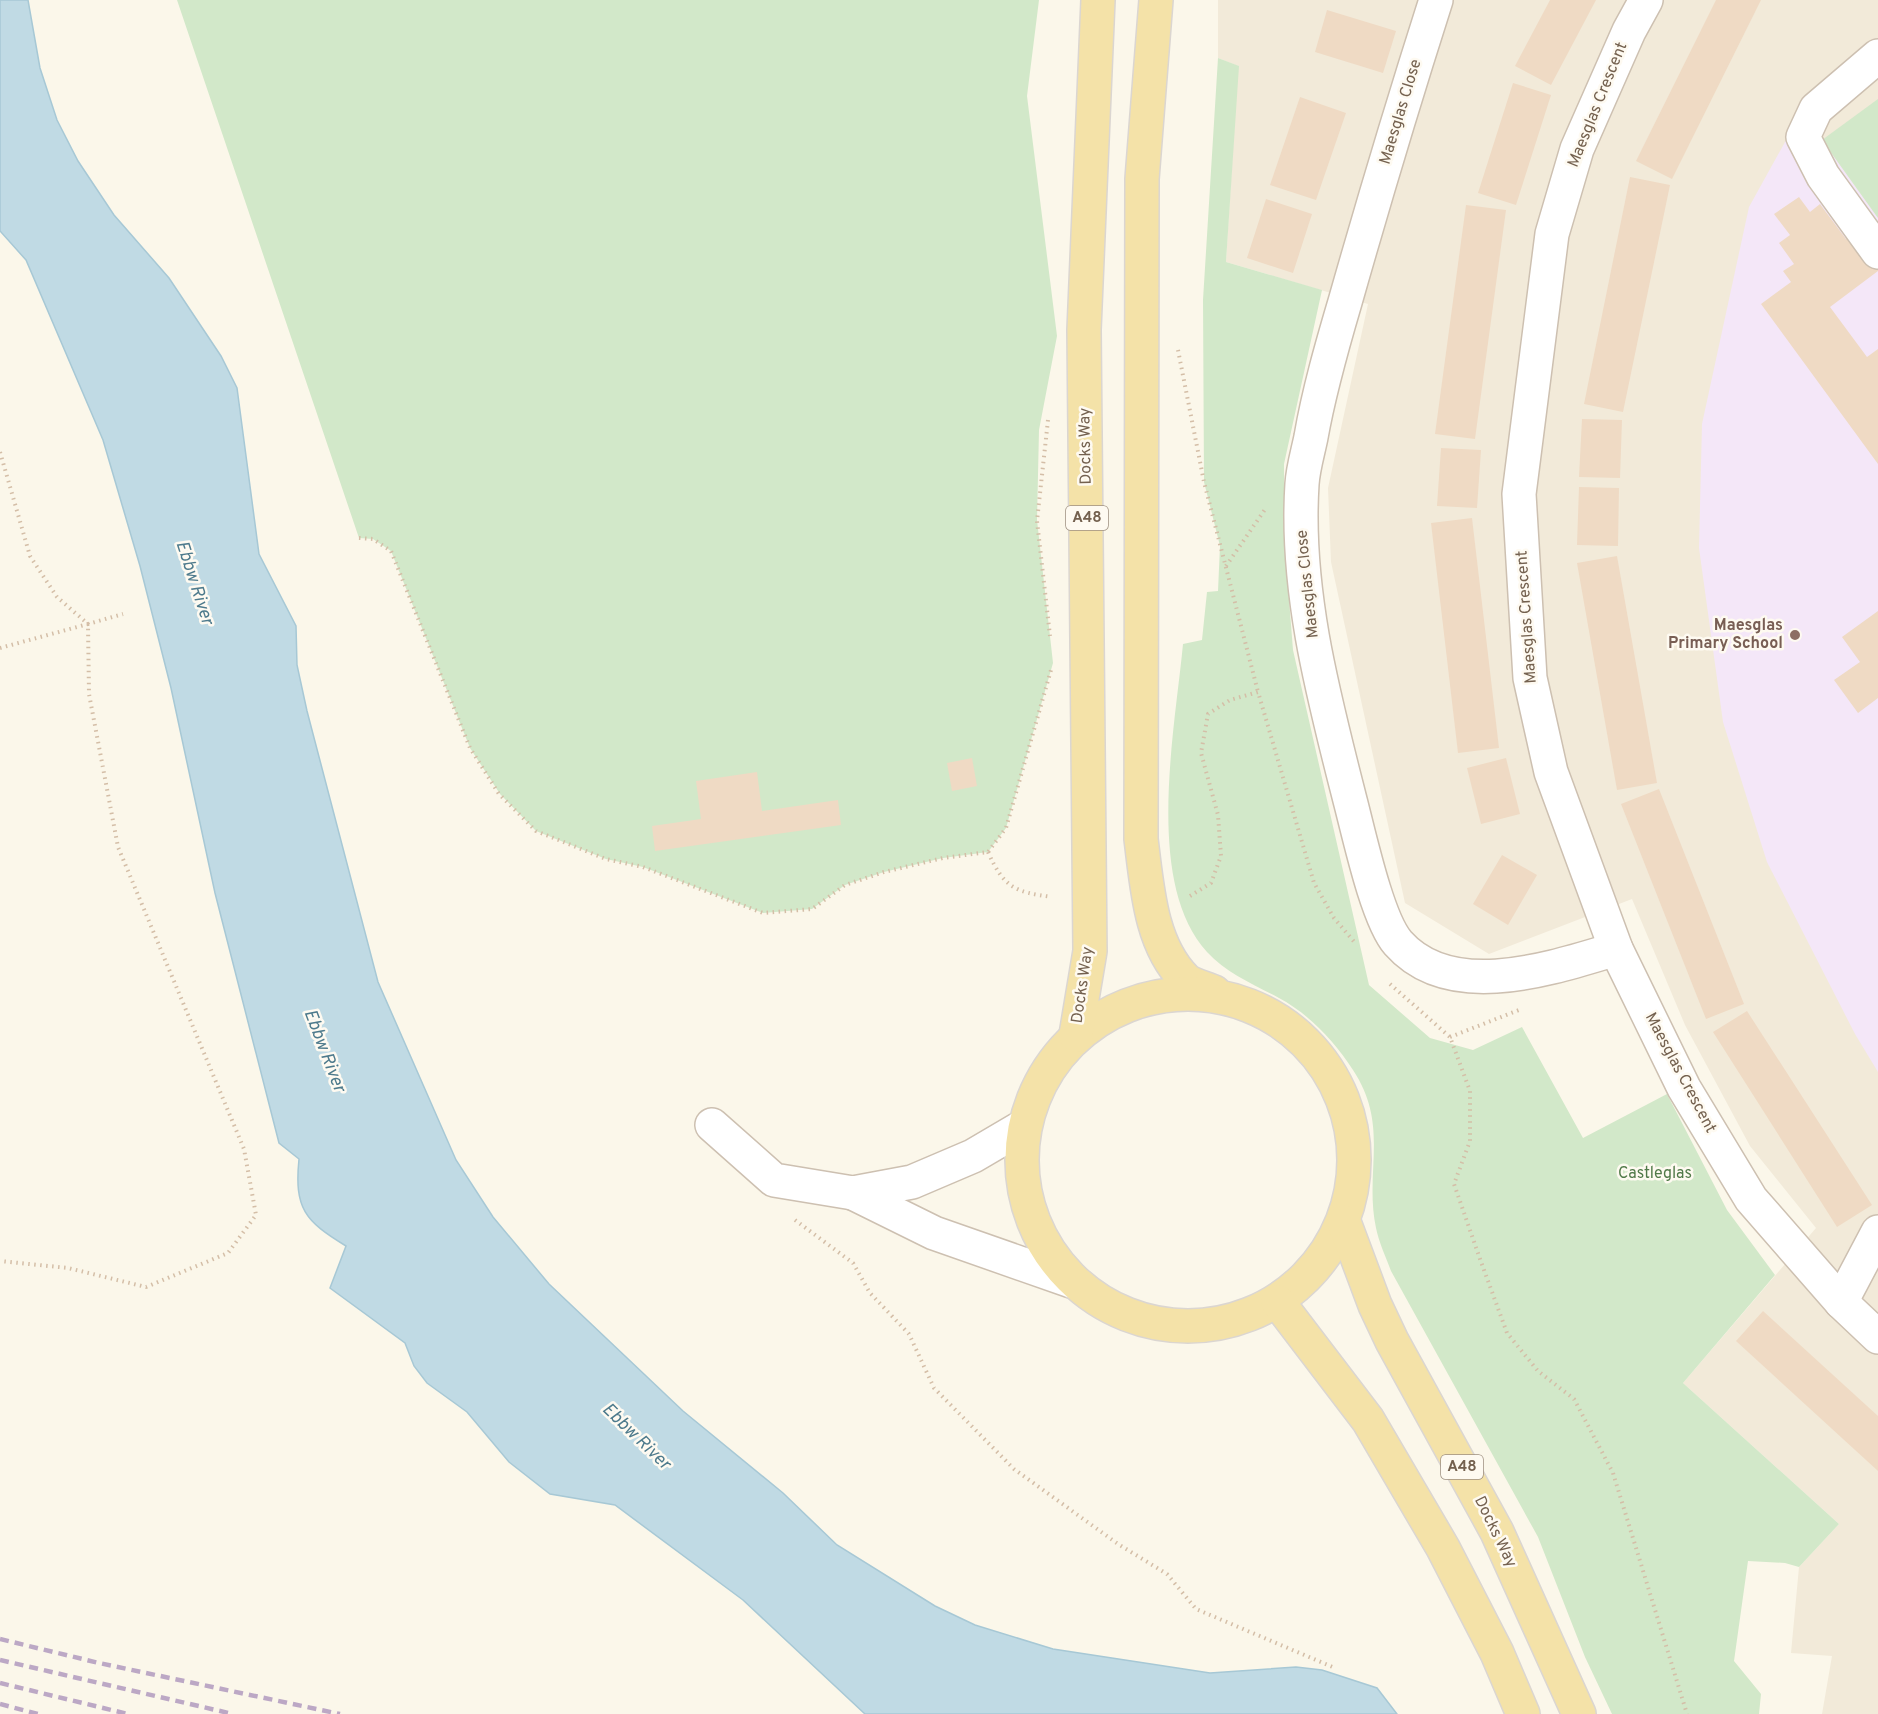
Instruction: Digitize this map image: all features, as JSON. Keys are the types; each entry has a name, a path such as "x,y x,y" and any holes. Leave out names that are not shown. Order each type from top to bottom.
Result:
{"main road":[{"name":"Docks Way","path":"1076,1035 1090,951 1084,330 1098,0"},
{"path":"1156,0 1142,179 1141,839 1149,903 1167,954 1186,980 1276,1017 1320,1055 1347,1107 1356,1164 1344,1222 1313,1272 1278,1302 1225,1324 1176,1328 1119,1314 1071,1281 1040,1240 1022,1184 1023,1126 1045,1072 1076,1035 1125,1004 1182,992 1222,995"},
{"name":"Docks Way","path":"1344,1222 1388,1332 1417,1391 1497,1532 1579,1714"},
{"path":"1278,1302 1368,1420 1449,1558 1497,1653 1523,1714"}],"street":[{"name":"Maesglas Close","path":"1436,0 1390,143 1320,387 1302,482 1301,548 1318,678 1366,863 1385,919 1397,942 1417,959 1458,976 1536,973 1616,949"},
{"name":"Maesglas Crescent","path":"1646,0 1629,31 1577,149 1552,234 1519,494 1530,678 1551,772 1616,949 1684,1088 1751,1199 1841,1302 1878,1337"},
{"path":"1878,56 1816,109 1803,137 1823,176 1878,252"},
{"path":"712,1125 774,1180 853,1193 934,1233 1071,1281"},
{"path":"853,1193 912,1182 973,1156 1023,1126"},
{"path":"1841,1302 1878,1232"}],"path":[{"path":"1178,348 1204,482 1258,692 1314,883 1334,918 1362,952"},
{"path":"0,452 30,556 57,597 88,624 90,694 118,847 244,1149 256,1215 228,1253 146,1287 68,1268 0,1261"},
{"path":"1040,475 1037,520 1051,639"},
{"path":"1226,567 1269,502"},
{"path":"359,538 373,539 391,551 470,748 500,794 537,831 606,859 643,867 763,913 812,909 845,885 884,872 943,858 988,852 1006,828 1053,663"},
{"path":"0,648 123,614"},
{"path":"1190,896 1211,883 1221,856 1218,815 1201,753 1208,714 1230,700 1258,692"},
{"path":"988,852 997,873 1020,892 1052,897"},
{"path":"1384,977 1398,994 1450,1037 1470,1090 1470,1141 1454,1184 1476,1248 1507,1333 1538,1371 1574,1399 1613,1473 1687,1714"},
{"path":"774,1180 782,1209 853,1263 870,1293 909,1334 934,1388 1014,1469 1118,1544 1167,1574 1196,1609 1335,1668"}],"shaded area":[{"path":"1218,0 1878,0 1878,1714 1822,1714 1832,1656 1791,1653 1799,1567 1839,1524 1683,1383 1816,1228 1750,1146 1685,1025 1632,899 1489,954 1405,903 1331,562 1328,488 1368,304 1226,262 1238,66 1218,58"},
{"name":"Maesglas Primary School","path":"1795,124 1822,140 1878,218 1878,1072 1855,1034 1767,862 1723,722 1699,548 1702,424 1749,207"}],"green space":[{"path":"177,0 1039,0 1027,96 1057,336 1039,430 1037,520 1053,663 1006,828 988,852 943,858 884,872 845,885 812,909 763,913 643,867 606,859 536,831 500,794 470,748 391,551 373,539 359,538"},
{"name":"Castleglas","path":"1218,58 1239,66 1226,262 1322,290 1284,464 1284,536 1293,650 1369,985 1430,1038 1473,1050 1522,1027 1583,1138 1667,1094 1727,1210 1775,1275 1683,1383 1839,1524 1799,1567 1785,1563 1748,1561 1734,1661 1761,1694 1759,1714 1612,1714 1585,1657 1538,1537 1391,1271 1376,1228 1373,1207 1374,1149 1371,1110 1353,1070 1338,1049 1311,1020 1290,1005 1232,972 1207,952 1188,922 1176,887 1170,847 1168,804 1170,761 1183,644 1202,640 1207,592 1218,591 1220,546 1204,482 1203,300"},
{"path":"1878,99 1878,218 1822,140"}],"water":[{"name":"Ebbw River","path":"0,0 28,0 40,68 57,120 78,161 114,215 169,278 221,356 237,388 259,554 296,626 297,665 307,711 378,982 456,1160 493,1217 549,1284 683,1411 783,1493 837,1545 935,1606 975,1625 1053,1649 1210,1673 1296,1667 1322,1670 1377,1688 1397,1714 865,1714 743,1600 615,1505 550,1494 509,1462 467,1412 427,1383 414,1366 405,1343 330,1288 346,1246 321,1229 305,1212 298,1190 299,1159 279,1143 215,893 171,688 140,566 103,440 26,260 0,231"}],"building":[{"path":"1550,0 1596,0 1551,85 1515,66"},
{"path":"1716,0 1761,0 1672,179 1636,161"},
{"path":"1327,10 1396,31 1383,73 1315,52"},
{"path":"1513,83 1551,95 1516,205 1478,193"},
{"path":"1300,97 1346,113 1316,200 1270,185"},
{"path":"1630,177 1670,185 1623,412 1584,404"},
{"path":"1799,197 1810,212 1820,204 1846,239 1854,234 1878,267 1878,271 1830,307 1867,357 1878,349 1878,464 1761,304 1791,282 1783,271 1794,264 1779,243 1790,235 1774,214"},
{"path":"1266,199 1312,214 1293,273 1247,258"},
{"path":"1466,205 1506,210 1475,439 1435,434"},
{"path":"1582,419 1622,420 1620,478 1579,477"},
{"path":"1441,448 1481,450 1477,508 1437,506"},
{"path":"1579,487 1619,488 1618,546 1577,545"},
{"path":"1472,518 1499,748 1458,753 1431,523"},
{"path":"1617,556 1657,783 1617,790 1577,563"},
{"path":"1878,611 1878,698 1858,713 1834,680 1860,662 1842,637"},
{"path":"972,758 977,786 952,791 947,763"},
{"path":"1506,758 1520,814 1481,824 1467,768"},
{"path":"757,772 762,811 838,800 841,825 655,851 652,826 701,819 696,781"},
{"path":"1659,789 1744,1004 1706,1019 1621,804"},
{"path":"1502,855 1537,875 1508,925 1473,904"},
{"path":"1747,1011 1872,1205 1837,1227 1713,1032"},
{"path":"1763,1311 1878,1416 1878,1471 1736,1341"}],"railway":[{"path":"0,1639 99,1663 340,1714"},
{"path":"0,1660 233,1714"},
{"path":"0,1683 128,1714"},
{"path":"0,1704 38,1714"}],"place":[{"name":"Maesglas Primary School","path":"1795,635"}]}
